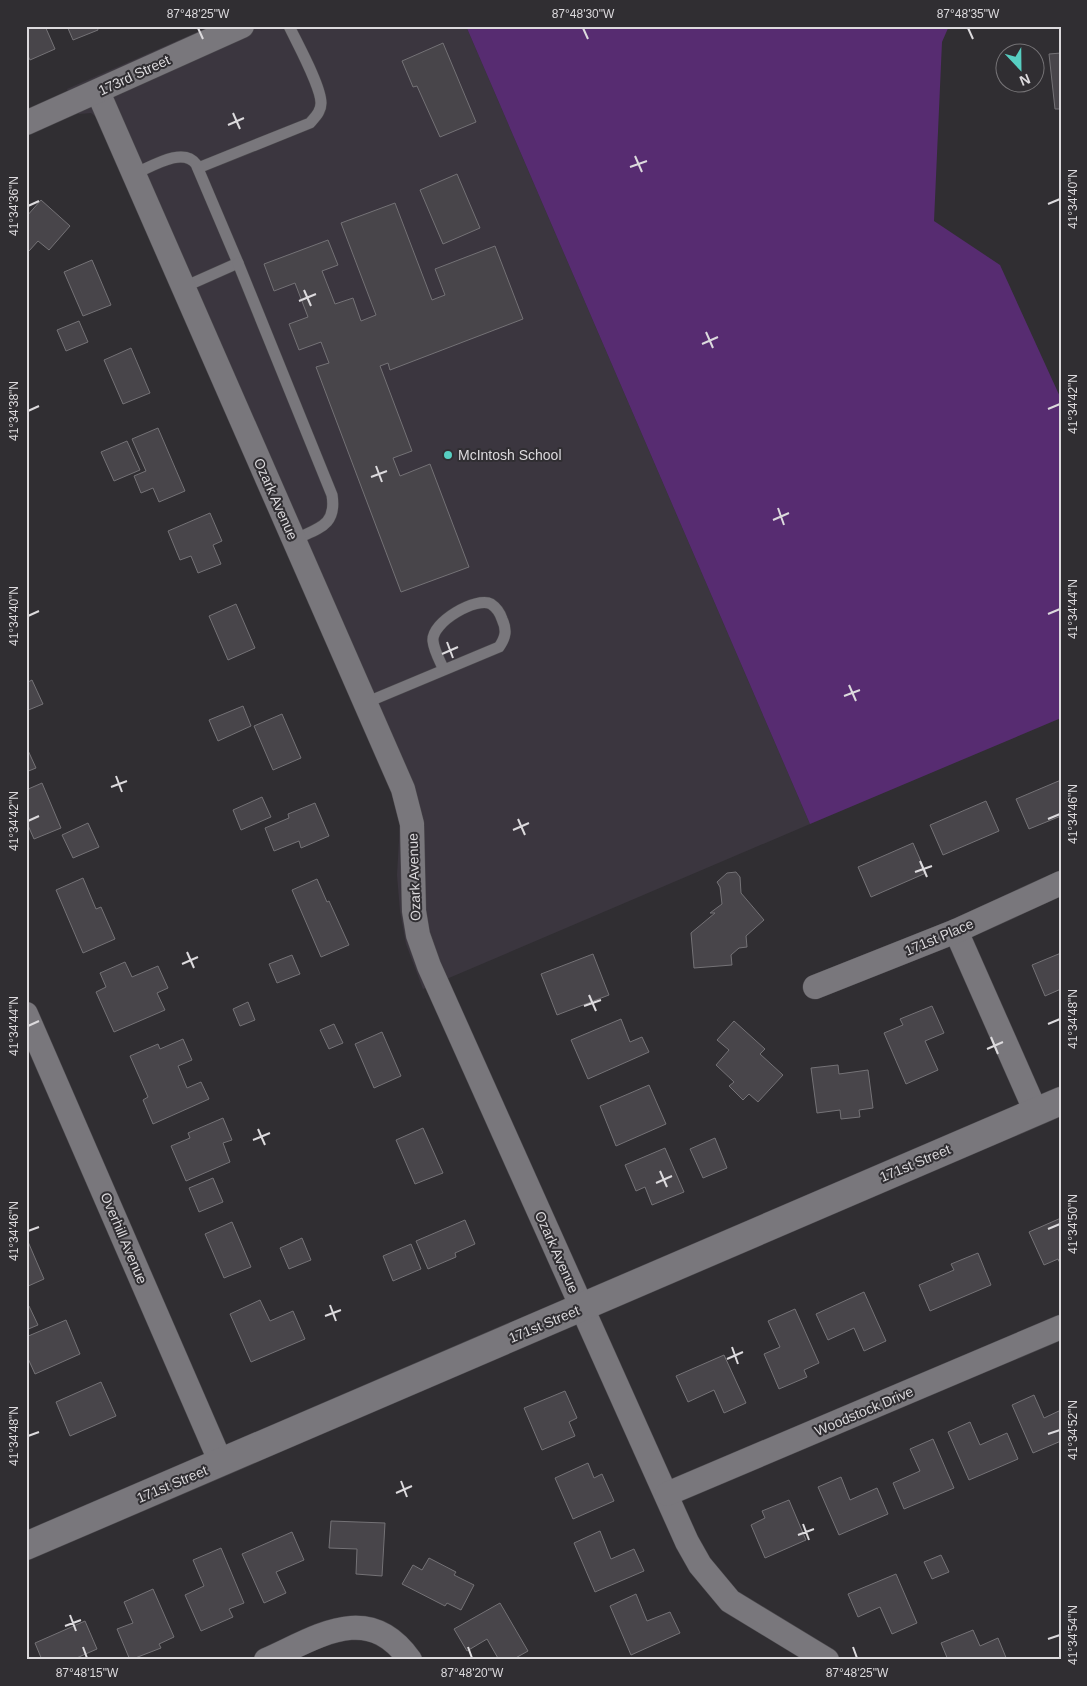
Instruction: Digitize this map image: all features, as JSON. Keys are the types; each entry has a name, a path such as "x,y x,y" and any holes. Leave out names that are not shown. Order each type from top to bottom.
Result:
{"street":[{"name":"173rd Street","path":"26,123 242,26"},
{"name":"Ozark Avenue","path":"98,92 403,789 412,824 414,911 418,934 434,975 687,1542 700,1565 730,1601 827,1660"},
{"name":"171st Place","path":"815,987 956,931 1061,883"},
{"path":"956,931 1036,1112"},
{"name":"Overhill Avenue","path":"26,1014 221,1463"},
{"name":"171st Street","path":"26,1546 1061,1101"},
{"name":"Woodstock Drive","path":"667,1494 1061,1327"},
{"path":"266,1660 343,1627 358,1627 377,1632 391,1639 410,1660"}],"lane":[{"path":"198,168 310,123 318,115 321,104 318,92 289,26"},
{"path":"134,174 182,156 192,158 198,168 332,495 334,509 331,518 323,525 294,540"},
{"path":"184,287 238,263"},
{"path":"365,703 444,670 498,647 505,639 506,628 499,610 490,603 478,602 443,621 435,630 433,640 444,670"}],"shaded area":[{"name":"McIntosh School","path":"211,26 466,26 810,824 423,989 406,944 400,911 397,875 400,823 391,789 100,120 91,113 79,114 67,89"},
{"path":"466,26 949,26 942,42 934,221 1000,265 1061,399 1061,718 810,824"}],"building":[{"path":"26,26 45,26 55,49 30,60 26,52"},
{"path":"67,26 97,26 98,30 73,40"},
{"path":"443,43 476,122 440,137 417,86 413,87 402,61"},
{"path":"1061,53 1061,109 1055,109 1049,54"},
{"path":"457,174 480,228 443,244 420,190"},
{"path":"41,200 70,226 49,250 38,241 29,251 26,249 26,217"},
{"path":"395,203 432,300 445,295 435,269 495,246 523,319 390,370 388,363 380,366 412,451 393,458 400,476 430,464 469,567 401,592 316,367 329,363 321,342 299,350 289,324 308,317 295,283 274,291 264,264 328,240 338,265 322,271 335,304 353,298 361,321 376,315 341,223"},
{"path":"92,260 111,305 83,316 64,272"},
{"path":"79,321 88,342 66,351 57,330"},
{"path":"131,348 150,393 123,404 104,360"},
{"path":"158,428 185,491 159,502 153,488 141,493 134,476 146,471 132,439"},
{"path":"127,441 140,470 114,481 101,452"},
{"path":"210,513 222,541 213,545 221,564 198,573 191,556 180,560 168,531"},
{"path":"236,604 255,648 228,660 209,616"},
{"path":"32,680 43,704 26,711 26,683"},
{"path":"243,706 251,726 218,741 209,720"},
{"path":"282,714 301,758 273,770 254,726"},
{"path":"26,746 36,768 26,772"},
{"path":"1061,780 1061,816 1029,829 1016,799"},
{"path":"42,783 61,828 34,839 26,821 26,790"},
{"path":"262,797 271,817 241,830 233,810"},
{"path":"986,801 999,831 943,855 930,825"},
{"path":"315,803 329,836 301,848 299,841 274,851 265,828 289,818 288,814"},
{"path":"88,823 99,847 73,858 62,835"},
{"path":"913,843 926,873 871,897 858,867"},
{"path":"736,872 740,877 741,893 764,920 746,936 747,947 739,948 731,955 732,965 694,968 691,933 715,913 710,913 722,904 720,887 717,882 727,873"},
{"path":"83,878 96,909 101,907 115,939 83,953 56,890"},
{"path":"317,879 349,945 321,957 292,890"},
{"path":"1061,953 1061,989 1045,996 1032,965"},
{"path":"593,954 609,995 557,1015 541,974"},
{"path":"292,955 300,974 277,983 269,964"},
{"path":"125,962 132,977 158,966 168,988 157,993 165,1010 114,1032 96,992 106,987 100,973"},
{"path":"248,1002 255,1020 240,1026 233,1009"},
{"path":"932,1006 944,1033 925,1041 938,1070 906,1084 884,1033 903,1025 900,1019"},
{"path":"621,1019 630,1042 642,1037 649,1052 588,1079 571,1040"},
{"path":"734,1021 765,1049 760,1054 783,1075 758,1102 749,1094 743,1100 729,1086 734,1082 716,1065 729,1050 717,1040"},
{"path":"334,1024 343,1043 329,1049 320,1030"},
{"path":"382,1032 401,1076 374,1088 355,1044"},
{"path":"183,1039 192,1060 178,1066 187,1088 201,1082 209,1099 153,1124 143,1100 148,1097 130,1056 158,1044 160,1049"},
{"path":"838,1065 839,1074 868,1070 873,1108 859,1110 860,1117 841,1119 840,1110 817,1113 811,1068"},
{"path":"649,1085 666,1124 616,1146 600,1106"},
{"path":"223,1118 232,1140 223,1143 230,1162 186,1181 171,1146 190,1138 188,1133"},
{"path":"423,1128 443,1173 415,1184 396,1140"},
{"path":"715,1138 727,1168 703,1178 690,1149"},
{"path":"665,1148 684,1192 652,1205 645,1187 636,1191 625,1165"},
{"path":"213,1178 223,1202 199,1212 189,1188"},
{"path":"1061,1218 1061,1265 1058,1259 1044,1265 1029,1232"},
{"path":"465,1220 475,1244 455,1253 456,1257 428,1269 416,1241"},
{"path":"232,1222 251,1267 224,1278 205,1234"},
{"path":"26,1237 44,1279 26,1287"},
{"path":"302,1238 311,1260 289,1269 280,1248"},
{"path":"411,1244 421,1269 393,1281 383,1256"},
{"path":"978,1253 991,1285 930,1311 919,1285 954,1270 951,1264"},
{"path":"864,1292 886,1341 864,1351 854,1328 828,1340 816,1314"},
{"path":"260,1300 270,1321 293,1311 305,1339 251,1362 230,1314"},
{"path":"29,1306 38,1325 26,1330 26,1307"},
{"path":"795,1309 819,1363 804,1370 807,1377 779,1389 764,1354 780,1347 768,1321"},
{"path":"66,1320 80,1354 35,1374 26,1354 26,1337"},
{"path":"724,1355 746,1403 724,1413 714,1390 688,1402 676,1376"},
{"path":"101,1382 116,1416 70,1436 56,1402"},
{"path":"565,1391 577,1418 569,1422 575,1436 542,1450 524,1408"},
{"path":"1034,1395 1044,1418 1061,1410 1061,1441 1033,1453 1012,1405"},
{"path":"970,1422 980,1445 1007,1433 1018,1459 969,1480 948,1432"},
{"path":"933,1439 954,1488 904,1509 893,1483 920,1471 910,1449"},
{"path":"588,1463 594,1478 602,1474 614,1501 573,1519 555,1478"},
{"path":"841,1477 850,1500 877,1488 888,1514 839,1535 818,1487"},
{"path":"789,1500 806,1540 765,1558 751,1525 765,1518 762,1511"},
{"path":"331,1521 385,1523 382,1576 356,1574 357,1549 329,1548"},
{"path":"600,1531 611,1559 634,1549 644,1571 595,1592 574,1543"},
{"path":"292,1532 304,1560 276,1572 286,1593 264,1603 242,1554"},
{"path":"221,1548 244,1603 229,1609 233,1617 201,1631 185,1595 204,1586 193,1560"},
{"path":"941,1555 949,1572 932,1579 924,1562"},
{"path":"429,1558 456,1572 454,1575 474,1585 461,1610 447,1603 445,1606 402,1584 413,1565 422,1570"},
{"path":"896,1574 917,1623 892,1634 880,1607 858,1617 848,1594"},
{"path":"153,1589 174,1637 159,1644 161,1648 130,1660 117,1629 133,1623 124,1602"},
{"path":"636,1594 647,1621 670,1612 680,1633 631,1655 610,1606"},
{"path":"500,1603 528,1651 512,1660 499,1660 487,1639 467,1651 454,1629"},
{"path":"85,1621 97,1649 72,1660 42,1660 35,1643"},
{"path":"973,1630 980,1646 998,1638 1007,1660 948,1660 941,1643"}],"place":[{"name":"McIntosh School","path":"448,455"}]}
